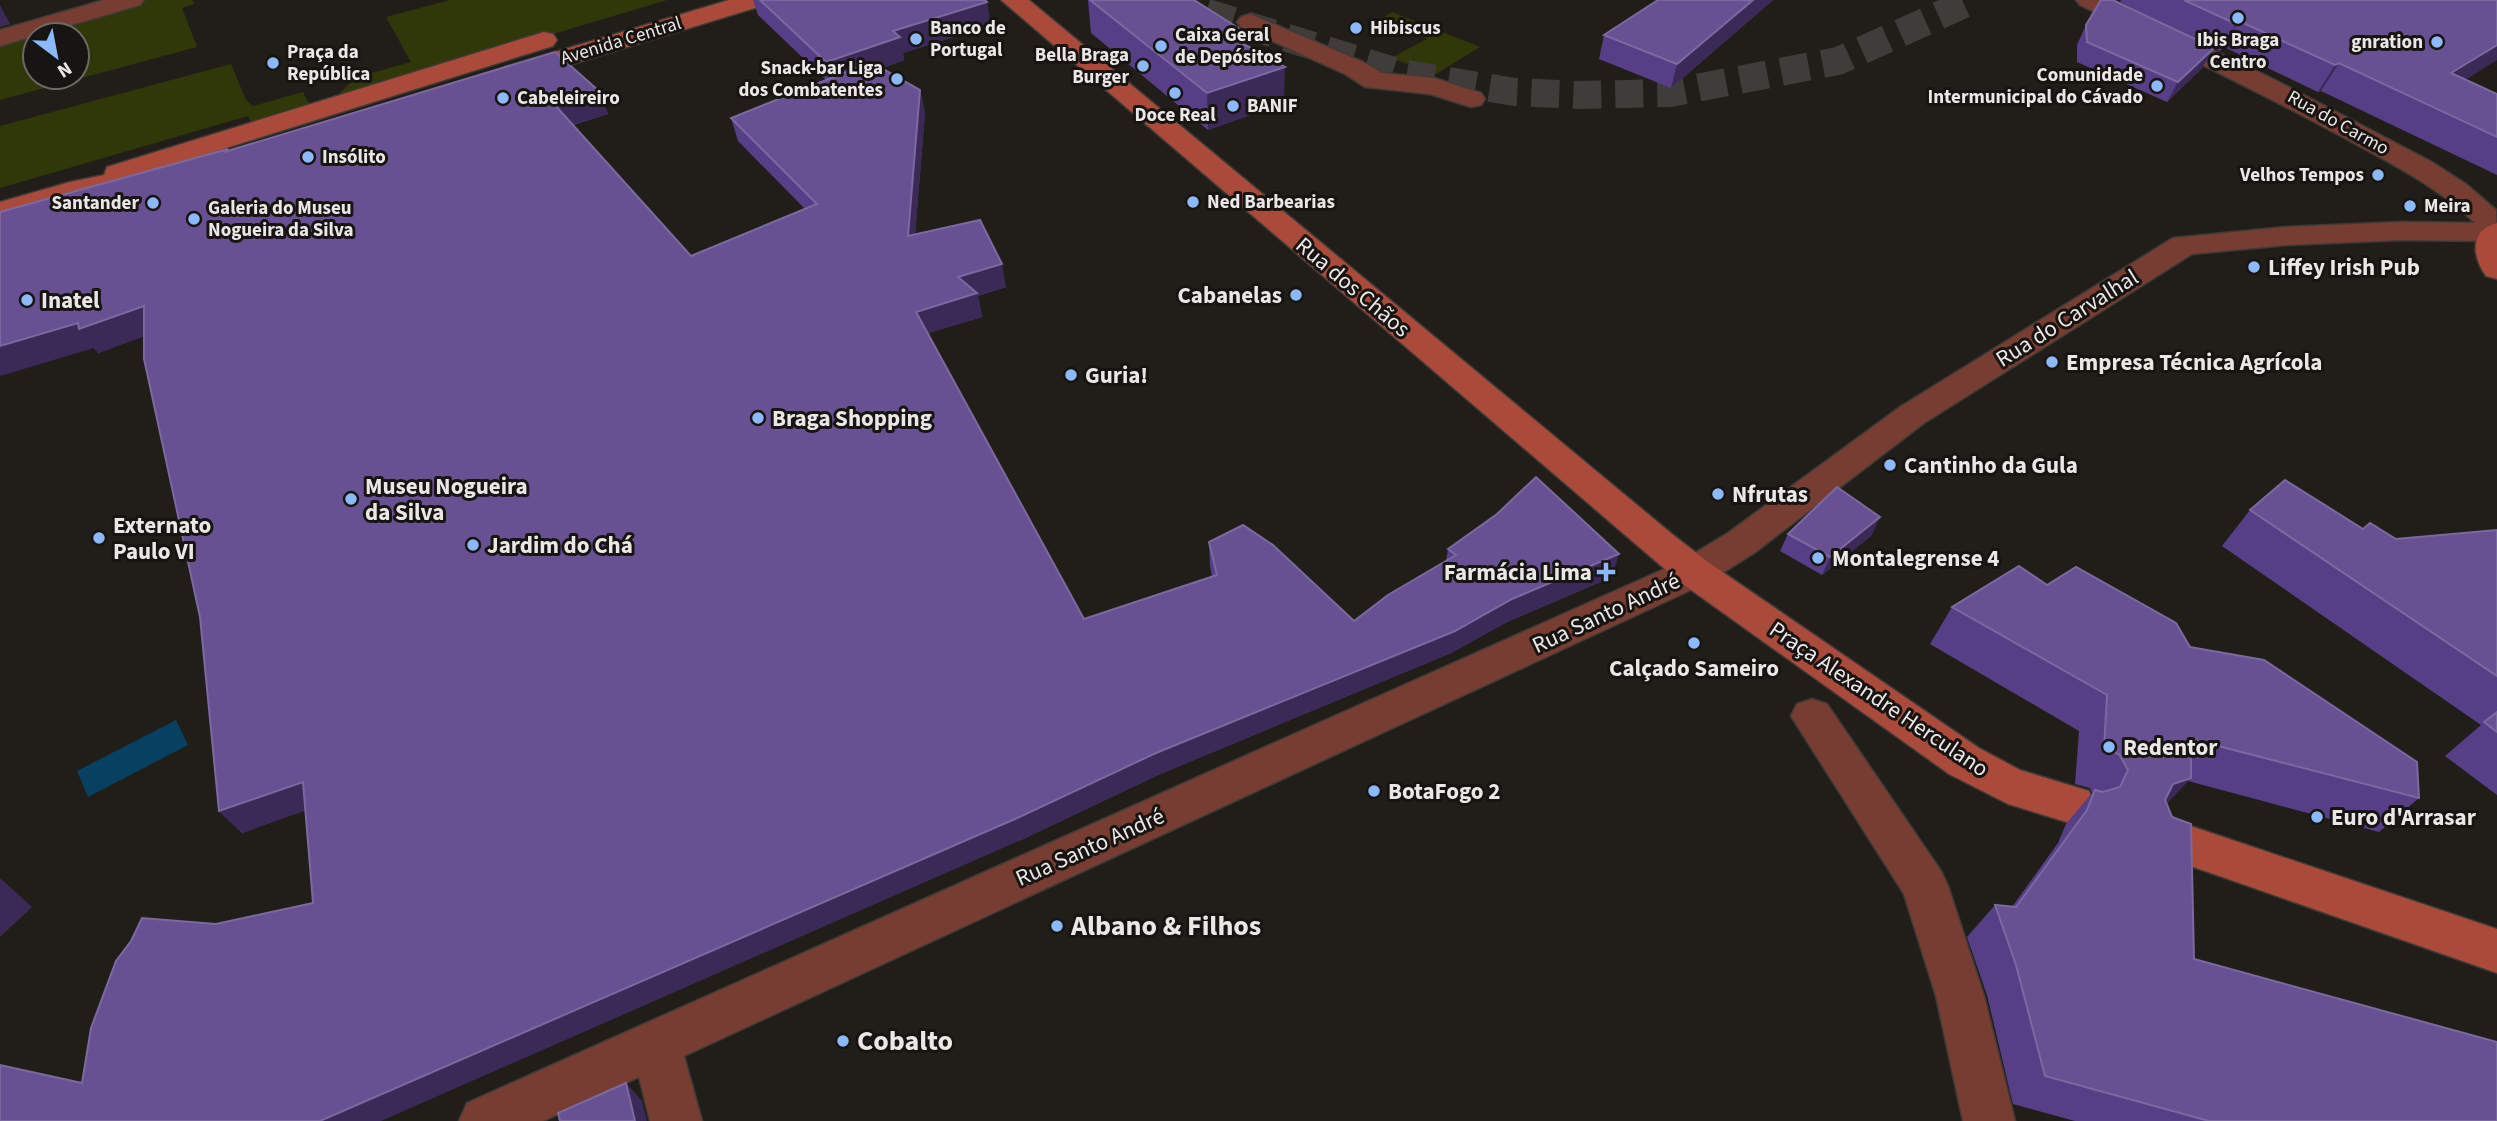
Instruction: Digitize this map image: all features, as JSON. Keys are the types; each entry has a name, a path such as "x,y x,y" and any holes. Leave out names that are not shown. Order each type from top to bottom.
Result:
{"street":[{"path":"0,37 131,0"},
{"path":"80,188 134,166 677,0"},
{"name":"Avenida Central","path":"0,212 80,188 202,166 757,0"},
{"name":"Rua dos Chãos","path":"1014,0 1694,572"},
{"name":"Rua do Carmo","path":"2089,0 2281,92 2428,173 2487,216 2497,232"},
{"path":"1250,22 1354,68 1375,81 1434,86 1471,99"},
{"name":"Rua do Carvalhal","path":"1694,572 1741,543 1912,415 2184,245 2401,230 2497,232"},
{"path":"2497,232 2490,240 2490,250 2497,269"},
{"name":"Praça Alexandre Herculano","path":"1694,572 1964,761 2008,785 2073,806"},
{"name":"Rua Santo André","path":"485,1121 1694,572"},
{"path":"1812,716 1925,886 1960,996 1989,1121"},
{"path":"2158,835 2497,951"},
{"path":"656,1044 676,1121"}],"green space":[{"path":"141,0 192,0 194,4 182,8 197,47 91,76 91,21 69,21"},
{"path":"450,0 667,0 252,124 248,116 0,188 0,126 231,64 246,100 253,106 303,92 309,104 336,96 357,77 411,62 386,17"},
{"path":"1392,12 1480,47 1436,74 1391,58 1427,39 1399,24 1391,28 1376,22"},
{"path":"21,35 21,91 33,91 0,100 0,41"}],"water":[{"path":"176,720 188,745 88,797 77,771"}],"building":[{"path":"760,0 987,2 893,31 900,37 826,62"},
{"path":"1090,0 1194,0 1240,29 1224,33 1285,67 1207,93"},
{"path":"1658,0 1753,0 1677,64 1604,35"},
{"path":"2101,0 2113,0 2214,48 2178,82 2087,42 2086,25"},
{"path":"2184,0 2497,0 2497,45 2451,73 2497,94 2497,137 2339,63 2335,65 2239,21 2236,24"},
{"path":"555,52 599,91 554,104 691,256 817,204 731,118 871,62 920,90 908,236 980,220 1002,264 958,277 977,293 916,312 1084,619 1217,575 1209,542 1243,525 1273,545 1354,621 1388,595 1456,555 1448,549 1497,514 1536,477 1619,554 1512,599 1455,631 1156,753 1015,819 320,1121 0,1121 0,1065 82,1083 91,1028 116,961 131,941 142,918 216,924 313,903 303,782 219,811 200,617 144,359 144,306 79,329 78,323 0,346 0,212 228,149 224,152"},
{"path":"2285,480 2363,529 2370,523 2396,539 2497,530 2497,676 2250,510"},
{"path":"1837,487 1880,517 1830,557 1788,534"},
{"path":"2019,566 2047,585 2076,567 2176,623 2190,647 2264,660 2417,762 2419,798 2191,739 2191,778 2173,784 2165,800 2172,817 2191,824 2194,959 2497,1042 2497,1121 2209,1121 2045,1076 2016,965 1995,905 2016,907 2087,810 2095,790 2103,792 2120,787 2128,770 2119,754 2104,749 2107,695 1952,607"},
{"path":"2497,712 2497,732 2484,722"},
{"path":"626,1083 635,1121 560,1121 558,1113"}],"tunnel":[{"path":"1166,0 1400,73 1515,92 1581,95 1670,93 1838,61 1973,0"}],"place":[{"name":"Ibis Braga Centro","path":"2238,18"},
{"name":"Hibiscus","path":"1356,28"},
{"name":"Banco de Portugal","path":"916,39"},
{"name":"gnration","path":"2437,42"},
{"name":"Caixa Geral de Depósitos","path":"1161,46"},
{"name":"Praça da República","path":"273,63"},
{"name":"Bella Braga Burger","path":"1143,66"},
{"name":"Snack-bar Liga dos Combatentes","path":"897,79"},
{"name":"Comunidade Intermunicipal do Cávado","path":"2157,86"},
{"name":"Doce Real","path":"1175,93"},
{"name":"Cabeleireiro","path":"503,98"},
{"name":"BANIF","path":"1233,106"},
{"name":"Insólito","path":"308,157"},
{"name":"Velhos Tempos","path":"2378,175"},
{"name":"Ned Barbearias","path":"1193,202"},
{"name":"Santander","path":"153,203"},
{"name":"Meira","path":"2410,206"},
{"name":"Galeria do Museu Nogueira da Silva","path":"194,219"},
{"name":"Liffey Irish Pub","path":"2254,267"},
{"name":"Cabanelas","path":"1296,295"},
{"name":"Inatel","path":"27,300"},
{"name":"Empresa Técnica Agrícola","path":"2052,362"},
{"name":"Guria!","path":"1071,375"},
{"name":"Braga Shopping","path":"758,418"},
{"name":"Cantinho da Gula","path":"1890,465"},
{"name":"Nfrutas","path":"1718,494"},
{"name":"Museu Nogueira da Silva","path":"351,499"},
{"name":"Externato Paulo VI","path":"99,538"},
{"name":"Jardim do Chá","path":"473,545"},
{"name":"Montalegrense 4","path":"1818,558"},
{"name":"Farmácia Lima","path":"1606,572"},
{"name":"Calçado Sameiro","path":"1694,643"},
{"name":"Redentor","path":"2109,747"},
{"name":"BotaFogo 2","path":"1374,791"},
{"name":"Euro d'Arrasar","path":"2317,817"},
{"name":"Albano & Filhos","path":"1057,926"},
{"name":"Cobalto","path":"843,1041"}]}
